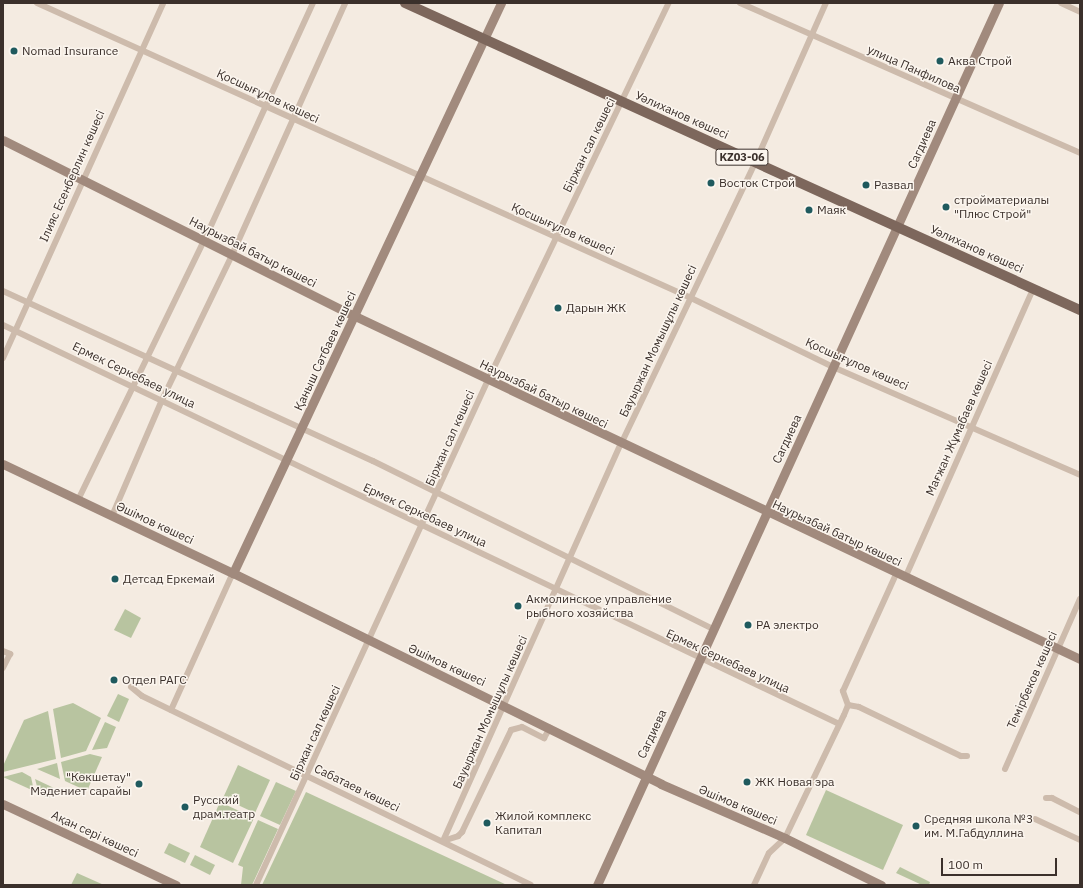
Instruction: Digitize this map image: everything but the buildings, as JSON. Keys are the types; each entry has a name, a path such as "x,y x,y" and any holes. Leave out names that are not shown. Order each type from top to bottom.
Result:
{"main road":[{"name":"Уәлиханов көшесі","path":"405,3 1080,310"}],"street":[{"name":"Қосшығұлов көшесі","path":"37,3 420,178 691,298 833,366 1080,475"},
{"name":"Ілияс Есенберлин көшесі","path":"3,358 163,3"},
{"path":"78,500 204,241 313,3"},
{"path":"112,516 162,400 232,255 294,120 345,3"},
{"name":"Қаныш Сәтбаев көшесі","path":"171,710 233,573 501,3"},
{"name":"Біржан сал көшесі","path":"256,885 437,494 488,380 669,3"},
{"name":"улица Панфилова","path":"740,3 1080,153"},
{"name":"Бауыржан Момышұлы көшесі","path":"443,841 505,706 621,444 755,163 826,3"},
{"name":"Сагдиева","path":"597,885 999,3"},
{"path":"1061,3 1080,12"},
{"name":"Наурызбай батыр көшесі","path":"3,140 354,316 766,513 1080,659"},
{"name":"Мағжан Жұмабаев көшесі","path":"906,578 970,427 1033,289"},
{"name":"Ермек Серкебаев улица","path":"3,291 301,430 373,461 570,561 713,629"},
{"name":"Ермек Серкебаев улица","path":"3,325 162,400 286,462 839,724"},
{"name":"Әшімов көшесі","path":"3,464 233,573 369,641 550,728 645,777 785,838 881,885"},
{"path":"754,885 770,853 785,838 848,705 843,691 896,574"},
{"name":"Темірбеков көшесі","path":"1005,769 1080,599"},
{"path":"3,651 10,654 3,668"},
{"name":"Сабатаев көшесі","path":"131,687 171,710 531,885"},
{"path":"848,705 859,708 961,756 967,756"},
{"path":"443,841 458,836 462,832 511,730 522,727 544,738 550,728"},
{"path":"1046,798 1052,798 1080,812"},
{"name":"Ақан сері көшесі","path":"3,804 176,885"},
{"path":"1035,819 1080,840"}],"green space":[{"path":"125,609 141,618 131,638 114,630"},
{"path":"118,694 129,699 119,722 107,716"},
{"path":"73,703 101,718 86,751 61,758 53,709"},
{"path":"48,711 56,759 3,772 3,766 24,720"},
{"path":"105,722 116,727 107,748 92,750"},
{"path":"90,754 102,757 87,791 65,781 61,762"},
{"path":"57,763 60,779 37,769"},
{"path":"238,765 270,780 255,813 223,798"},
{"path":"22,772 31,777 34,791 3,777"},
{"path":"35,779 54,788 49,798 39,794"},
{"path":"276,782 296,791 280,825 260,816"},
{"path":"826,790 903,825 883,870 806,835"},
{"path":"306,792 507,885 262,885"},
{"path":"220,802 254,818 233,863 200,847"},
{"path":"258,820 278,829 252,885 241,885 243,867 238,865"},
{"path":"169,843 190,853 185,863 164,853"},
{"path":"195,855 215,865 210,875 190,865"},
{"path":"900,867 930,882 929,885 922,885 896,873"},
{"path":"77,873 104,885 71,885"}],"place":[{"name":"Nomad Insurance","path":"14,51"},
{"name":"Аква Строй","path":"940,61"},
{"name":"Восток Строй","path":"711,183"},
{"name":"Развал","path":"866,185"},
{"name":"стройматериалы \"Плюс Строй\"","path":"946,207"},
{"name":"Маяк","path":"809,210"},
{"name":"Дарын ЖК","path":"558,308"},
{"name":"Детсад Еркемай","path":"115,579"},
{"name":"Акмолинское управление рыбного хозяйства","path":"518,606"},
{"name":"РА электро","path":"748,625"},
{"name":"Отдел РАГС","path":"114,680"},
{"name":"ЖК Новая эра","path":"747,782"},
{"name":"\"Көкшетау\" Мәдениет сарайы","path":"139,784"},
{"name":"Русский драм.театр","path":"185,807"},
{"name":"Жилой комплекс Капитал","path":"487,823"},
{"name":"Средняя школа №3 им. М.Габдуллина","path":"916,826"}]}
